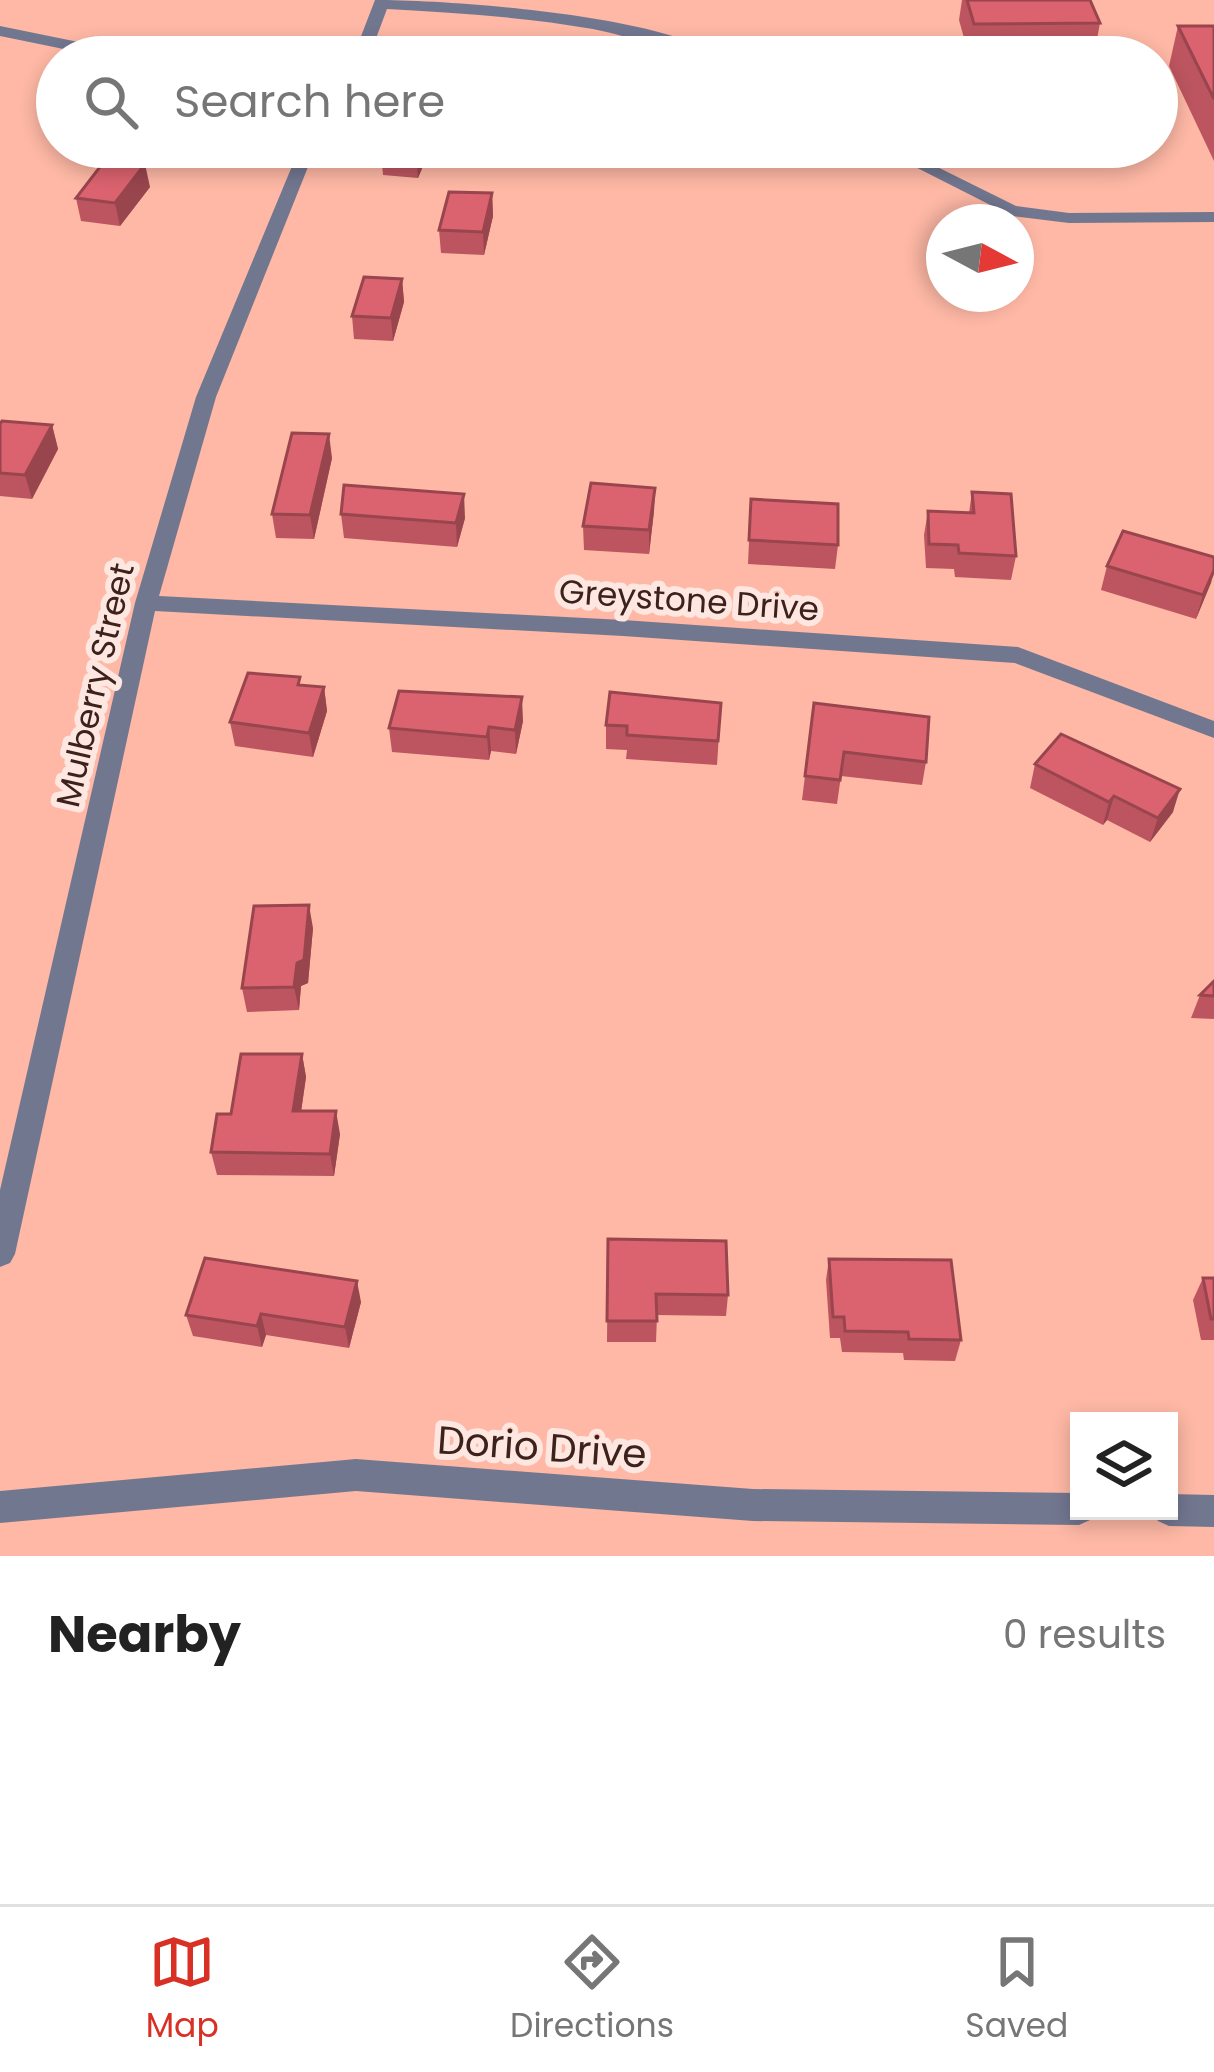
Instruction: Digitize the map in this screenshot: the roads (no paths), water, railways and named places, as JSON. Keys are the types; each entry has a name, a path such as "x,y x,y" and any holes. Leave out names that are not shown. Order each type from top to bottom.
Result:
{"street":[{"path":"369,36 383,2 597,24 639,36"},
{"path":"0,31 36,38"},
{"name":"Mulberry Street","path":"0,1254 146,603 206,397 299,168"},
{"path":"926,168 1012,211 1069,218 1214,217"},
{"name":"Greystone Drive","path":"146,603 1018,655 1214,730"},
{"name":"Dorio Drive","path":"0,1507 356,1475 753,1504 1070,1509"},
{"path":"1178,1510 1214,1510"}]}
